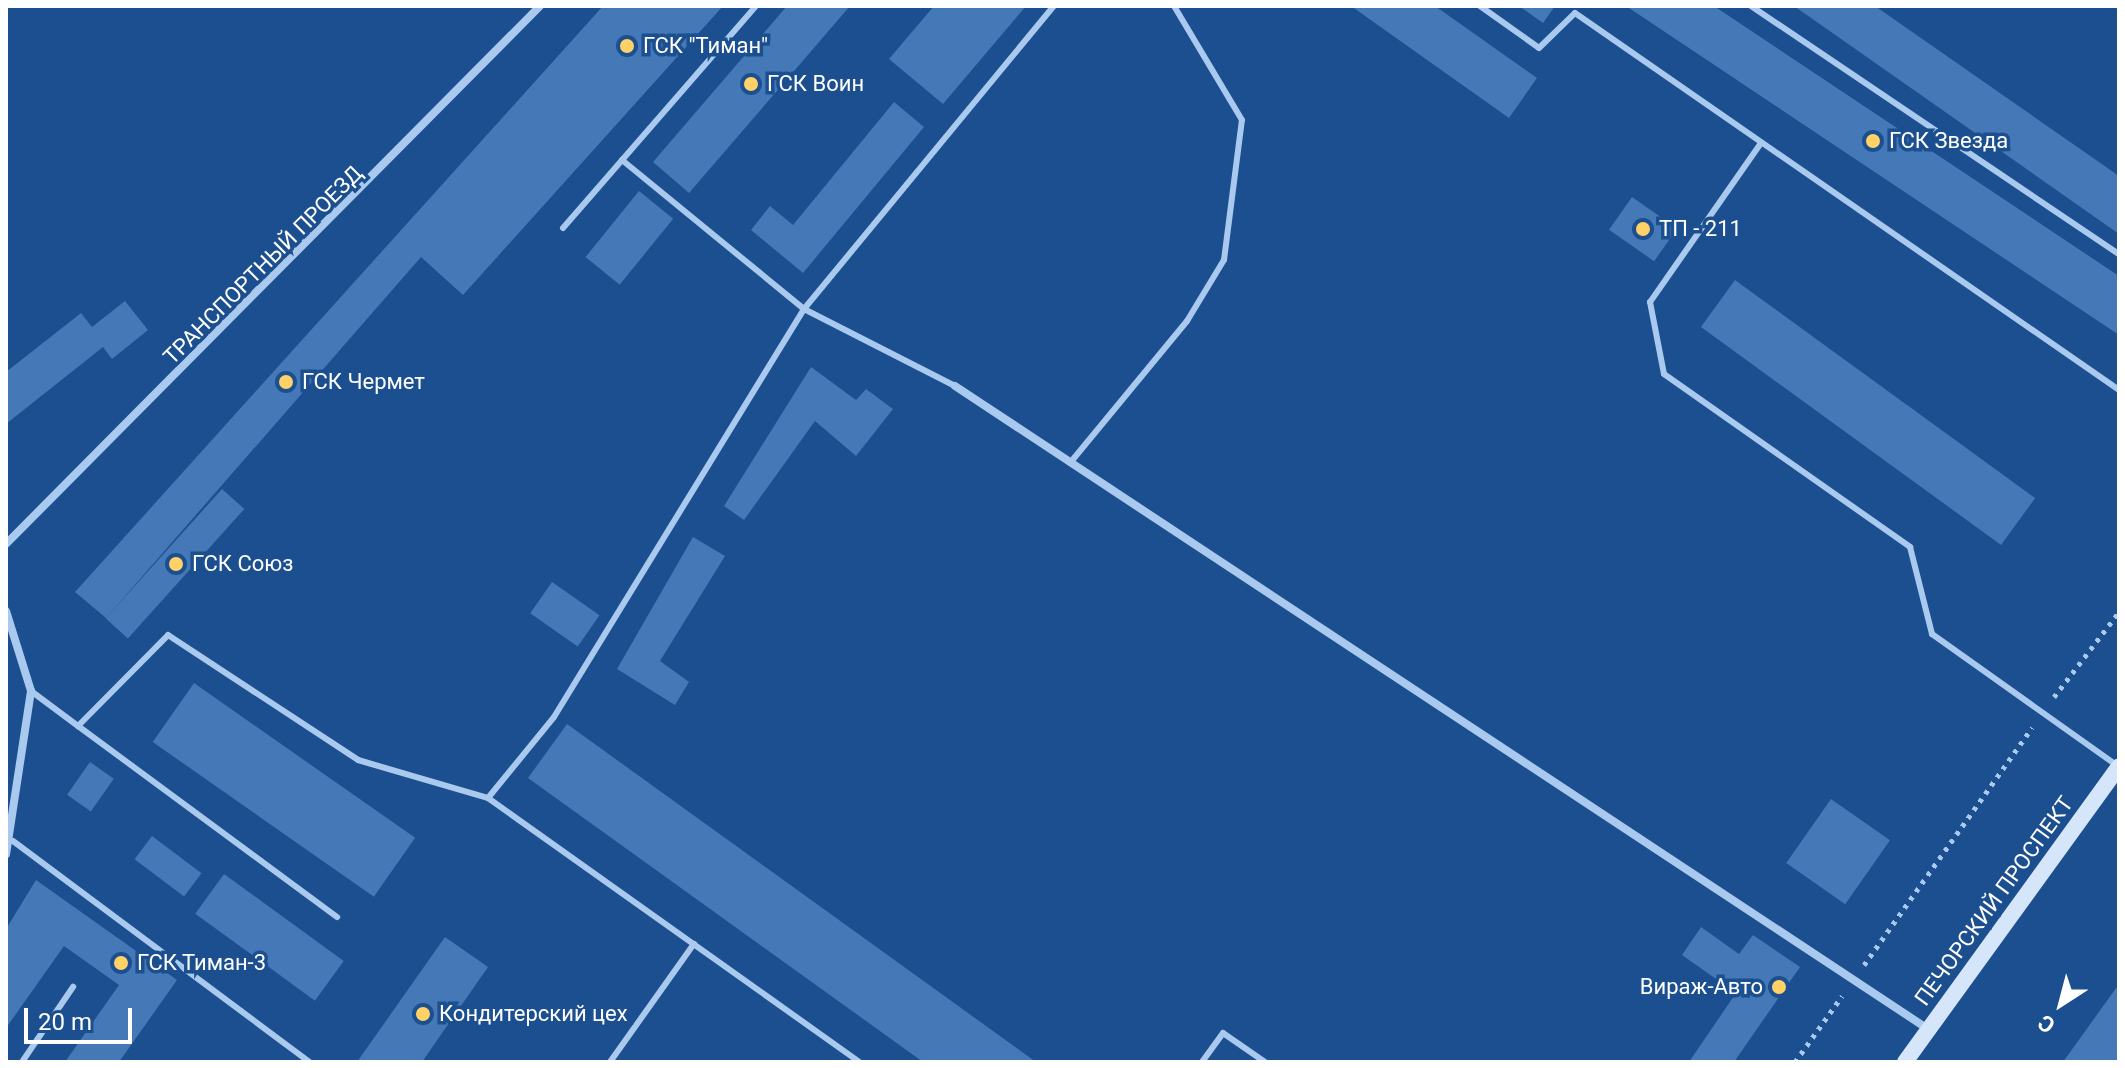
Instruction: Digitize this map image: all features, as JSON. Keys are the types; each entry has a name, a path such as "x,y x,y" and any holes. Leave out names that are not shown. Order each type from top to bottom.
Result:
{"main road":[{"name":"ПЕЧОРСКИЙ ПРОСПЕКТ","path":"1905,1062 2119,767"}],"street":[{"name":"ТРАНСПОРТНЫЙ ПРОЕЗД","path":"6,544 540,6"},
{"path":"955,386 1928,1029"},
{"path":"6,611 31,691 13,841 6,854"}],"lane":[{"path":"563,228 756,6"},
{"path":"488,798 554,717 804,309 1054,6"},
{"path":"1070,463 1187,321 1224,260 1242,120 1174,6"},
{"path":"1480,6 1539,48 1577,10 1761,143 2119,390"},
{"path":"1751,6 2119,254"},
{"path":"1761,143 1650,302 1664,374 1910,547 1932,634 2119,767"},
{"path":"622,160 804,309 955,386"},
{"path":"78,726 168,635 358,760 488,798 859,1062"},
{"path":"31,691 337,917"},
{"path":"13,841 310,1062"},
{"path":"610,1062 694,944"},
{"path":"22,1062 73,987"},
{"path":"1202,1062 1223,1033 1265,1062"}],"path":[{"path":"1795,1062 2042,713 2119,612"}],"building":[{"name":"ГСК Чермет","path":"603,6 723,6 463,295 421,257 106,618 75,592"},
{"name":"ГСК Воин","path":"787,6 850,6 689,193 653,162"},
{"path":"934,6 1026,6 943,104 889,59"},
{"path":"1351,6 1435,6 1537,78 1509,118"},
{"path":"1519,6 1555,6 1543,23"},
{"name":"ГСК Звезда","path":"1626,6 1714,6 2119,276 2119,335"},
{"name":"ГСК Звезда","path":"1794,6 1875,6 2119,176 2119,234"},
{"path":"894,102 924,127 803,273 751,230 770,206 793,225"},
{"path":"639,191 673,219 620,285 586,257"},
{"name":"ТП - 211","path":"1632,197 1677,229 1654,261 1609,230"},
{"path":"1735,280 2035,498 2001,545 1701,327"},
{"path":"125,301 148,330 112,359 103,347 6,424 6,372 81,313 92,327"},
{"path":"811,367 856,400 866,389 893,409 856,456 815,421 744,520 724,506"},
{"name":"ГСК Союз","path":"222,489 244,509 128,638 106,618"},
{"path":"693,537 725,556 660,661 689,682 675,705 617,669"},
{"path":"552,582 600,615 578,646 530,613"},
{"path":"194,683 415,838 374,897 153,742"},
{"path":"567,724 1036,1062 923,1062 528,778"},
{"path":"90,762 114,779 91,811 67,795"},
{"path":"1831,799 1890,840 1845,904 1786,863"},
{"path":"152,836 202,873 184,896 135,859"},
{"path":"224,874 344,961 315,1001 195,914"},
{"name":"ГСК Тиман-3","path":"36,880 177,980 119,1062 65,1062 119,985 64,946 6,1028 6,929"},
{"path":"1701,927 1739,954 1753,935 1800,967 1734,1062 1689,1062 1736,993 1682,955"},
{"name":"Кондитерский цех","path":"445,937 488,967 422,1062 357,1062"},
{"path":"2119,984 2119,1062 2063,1062"}],"place":[{"name":"ГСК \"Тиман\"","path":"627,46"},
{"name":"ГСК Воин","path":"751,84"},
{"name":"ГСК Звезда","path":"1873,141"},
{"name":"ТП - 211","path":"1643,229"},
{"name":"ГСК Чермет","path":"286,382"},
{"name":"ГСК Союз","path":"176,564"},
{"name":"ГСК Тиман-3","path":"121,963"},
{"name":"Вираж-Авто","path":"1779,987"},
{"name":"Кондитерский цех","path":"423,1014"}]}
